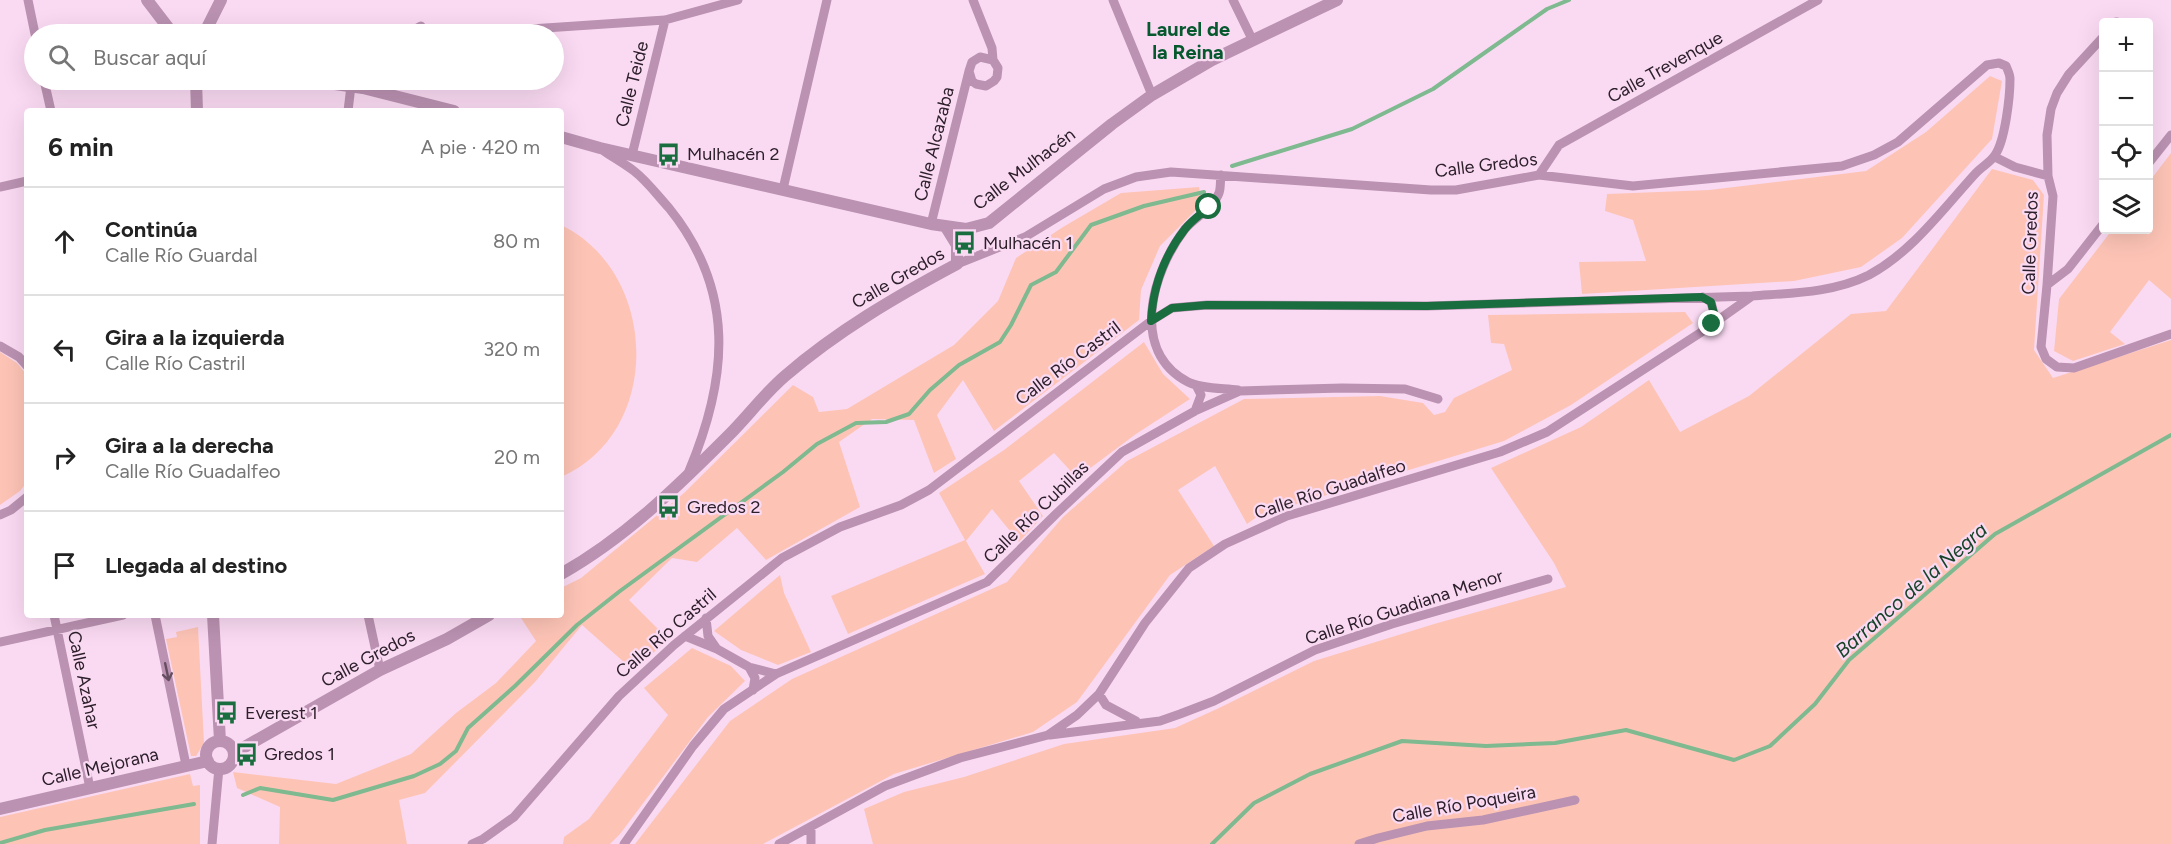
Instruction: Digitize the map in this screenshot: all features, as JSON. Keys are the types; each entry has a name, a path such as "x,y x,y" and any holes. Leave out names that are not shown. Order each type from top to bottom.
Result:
{"street":[{"path":"28,0 33,24"},
{"path":"147,0 165,24"},
{"path":"209,24 221,0"},
{"path":"564,27 665,20 738,0"},
{"path":"783,189 827,0"},
{"name":"Calle Alcazaba","path":"969,71 976,84 986,86 991,84 998,72 993,60 993,48 973,0"},
{"path":"1113,0 1152,95"},
{"path":"1233,0 1253,41"},
{"name":"Calle Mulhacén","path":"564,138 931,224 966,229 989,223 1112,124 1152,95 1212,60 1337,0"},
{"name":"Calle Trevenque","path":"1539,174 1559,145 1818,0"},
{"name":"Calle Teide","path":"632,155 665,20"},
{"path":"2048,176 2047,135 2051,109 2057,93 2069,74 2099,40"},
{"name":"Calle Alcazaba","path":"931,224 972,62 984,56 993,60"},
{"name":"Calle Gredos","path":"564,572 589,558 643,517 687,476 784,377 825,344 877,309 957,264 1025,237 1104,189 1136,177 1171,172 1456,190 1539,174 1633,186 1842,166 1874,155 1898,142 1987,65 1999,63 2006,66 2011,76 2002,140 1995,157 2015,167 2048,176 2053,196 2041,347 2046,359 2057,367 2073,368 2171,334"},
{"path":"46,90 50,108"},
{"path":"196,90 197,108"},
{"path":"348,108 351,90"},
{"path":"378,90 443,108"},
{"path":"2153,158 2171,135"},
{"path":"600,148 636,172 673,213 695,246 712,285 719,336 718,369 703,439 687,476"},
{"name":"Calle Río Castril","path":"472,844 514,817 619,696 706,618 782,558 840,527 901,505 929,490 1151,321 1172,308 1207,305 1427,306 1802,293 1838,286 1868,275 1893,260 1916,239 1980,168 1995,157"},
{"path":"1221,175 1219,193 1209,207 1186,228 1167,256 1155,286 1151,321 1156,346 1170,370 1196,385 1240,391"},
{"path":"0,187 24,182"},
{"path":"946,226 957,245 957,264"},
{"path":"2047,285 2068,269 2099,228"},
{"name":"Calle Río Guadalfeo","path":"779,844 885,786 960,758 1048,735 1077,715 1099,694 1145,623 1189,568 1225,544 1287,516 1500,452 1547,432 1752,296"},
{"path":"1702,297 1711,302 1714,314 1712,324"},
{"path":"0,346 24,363"},
{"path":"1196,385 1201,395 1196,411"},
{"name":"Calle Río Cubillas","path":"624,844 693,746 724,709 776,674 987,582 1122,452 1196,411 1240,391 1405,389 1438,399"},
{"path":"0,515 24,499"},
{"name":"Calle Río Guadiana Menor","path":"1048,735 1160,721 1214,701 1315,650 1392,624 1548,579"},
{"name":"Calle Azahar","path":"55,618 90,788"},
{"path":"0,642 110,618"},
{"path":"156,618 186,765"},
{"path":"213,618 220,741"},
{"path":"369,618 380,670"},
{"name":"Calle Gredos","path":"234,753 380,670 447,639 484,618"},
{"path":"706,618 708,636 717,649"},
{"path":"685,636 717,649 749,667 776,674"},
{"path":"749,667 755,678 753,690"},
{"path":"1099,694 1106,705 1139,722"},
{"path":"216,742 228,743 234,753 231,762 224,768 213,766 208,761 209,747 216,742"},
{"name":"Calle Mejorana","path":"0,809 208,761"},
{"path":"212,844 219,768"},
{"name":"Calle Río Poqueira","path":"1359,844 1378,837 1427,826 1483,820 1575,800"},
{"path":"811,828 811,844"}],"shaded area":[{"path":"1990,76 2002,81 1992,139 1902,238 1861,267 1794,281 1582,294 1579,262 1646,261 1633,220 1605,211 1607,194 1709,190 1866,171 1926,132"},
{"path":"2171,153 2171,299 2149,280 2110,332 2125,344 2073,361 2054,351 2059,299 2109,234 2153,234 2153,177"},
{"path":"1992,169 2033,180 2044,195 2034,350 2053,378 2171,340 2171,844 873,844 864,809 904,792 964,777 1064,744 1175,728 1314,661 1566,587 1554,563 1491,468 1581,427 1649,380 1680,432 1749,396 1851,314 1886,311"},
{"path":"1199,187 1202,204 1160,246 1141,290 1139,320 994,431 963,380 937,415 956,459 934,473 914,420 872,419 839,442 860,507 766,560 737,528 697,562 672,558 629,600 668,639 634,671 582,625 535,682 425,793 399,800 407,844 279,844 280,807 237,788 233,772 336,784 411,754 456,713 496,683 536,641 521,618 564,618 564,586 581,578 684,493 793,385 813,397 819,412 847,409 954,345 998,301 1016,258 1121,193"},
{"path":"564,227 593,247 617,278 631,314 636,352 632,390 618,425 595,455 564,475"},
{"path":"1685,312 1693,323 1571,405 1504,441 1258,516 1247,524 1215,466 1178,490 1214,546 1170,575 1077,702 1033,732 894,774 763,844 635,844 730,721 792,679 1007,582 1063,517 1127,461 1244,399 1380,396 1423,403 1434,415 1445,412 1454,398 1512,370 1504,344 1491,343 1488,315"},
{"path":"1144,342 1163,374 1190,399 1136,434 1077,478 1054,453 1019,481 1043,516 1019,542 992,509 966,541 985,574 848,634 831,596 965,540 939,493 1004,450"},
{"path":"0,352 17,363 24,371 24,486 0,505"},
{"path":"780,575 784,593 811,652 778,665 741,650 714,631"},
{"path":"198,627 204,743 196,756 191,756 166,639 177,637 176,632"},
{"path":"692,648 731,666 745,681 708,717 620,834 610,844 563,844 564,837 589,819 668,715 644,688"},
{"path":"190,774 193,786 200,785 200,844 0,844 0,817"}],"waterway":[{"path":"1232,166 1352,129 1433,89 1547,9 1569,0"},
{"path":"243,795 260,788 333,800 414,776 440,764 456,751 468,728 577,625 620,591 783,472 817,444 856,423 886,422 909,414 930,390 959,365 1000,342 1031,285 1056,272 1091,225 1144,206 1204,192"},
{"name":"Barranco de la Negra","path":"1212,844 1254,803 1310,774 1402,741 1486,746 1555,743 1626,730 1734,760 1770,746 1815,704 1849,660 1995,534 2171,435"},
{"path":"0,843 45,830 194,804"}],"place":[{"name":"Mulhacén 2","path":"669,154"},
{"name":"Mulhacén 1","path":"965,243"},
{"name":"Gredos 2","path":"669,507"},
{"name":"Everest 1","path":"227,713"},
{"name":"Gredos 1","path":"246,754"}],"district":[{"name":"Laurel de la Reina","path":"1188,40"}],"route":[{"path":"1209,207 1186,228 1167,256 1155,286 1151,321 1172,308 1207,305 1427,306 1702,297 1711,302 1714,314 1712,324"}]}
